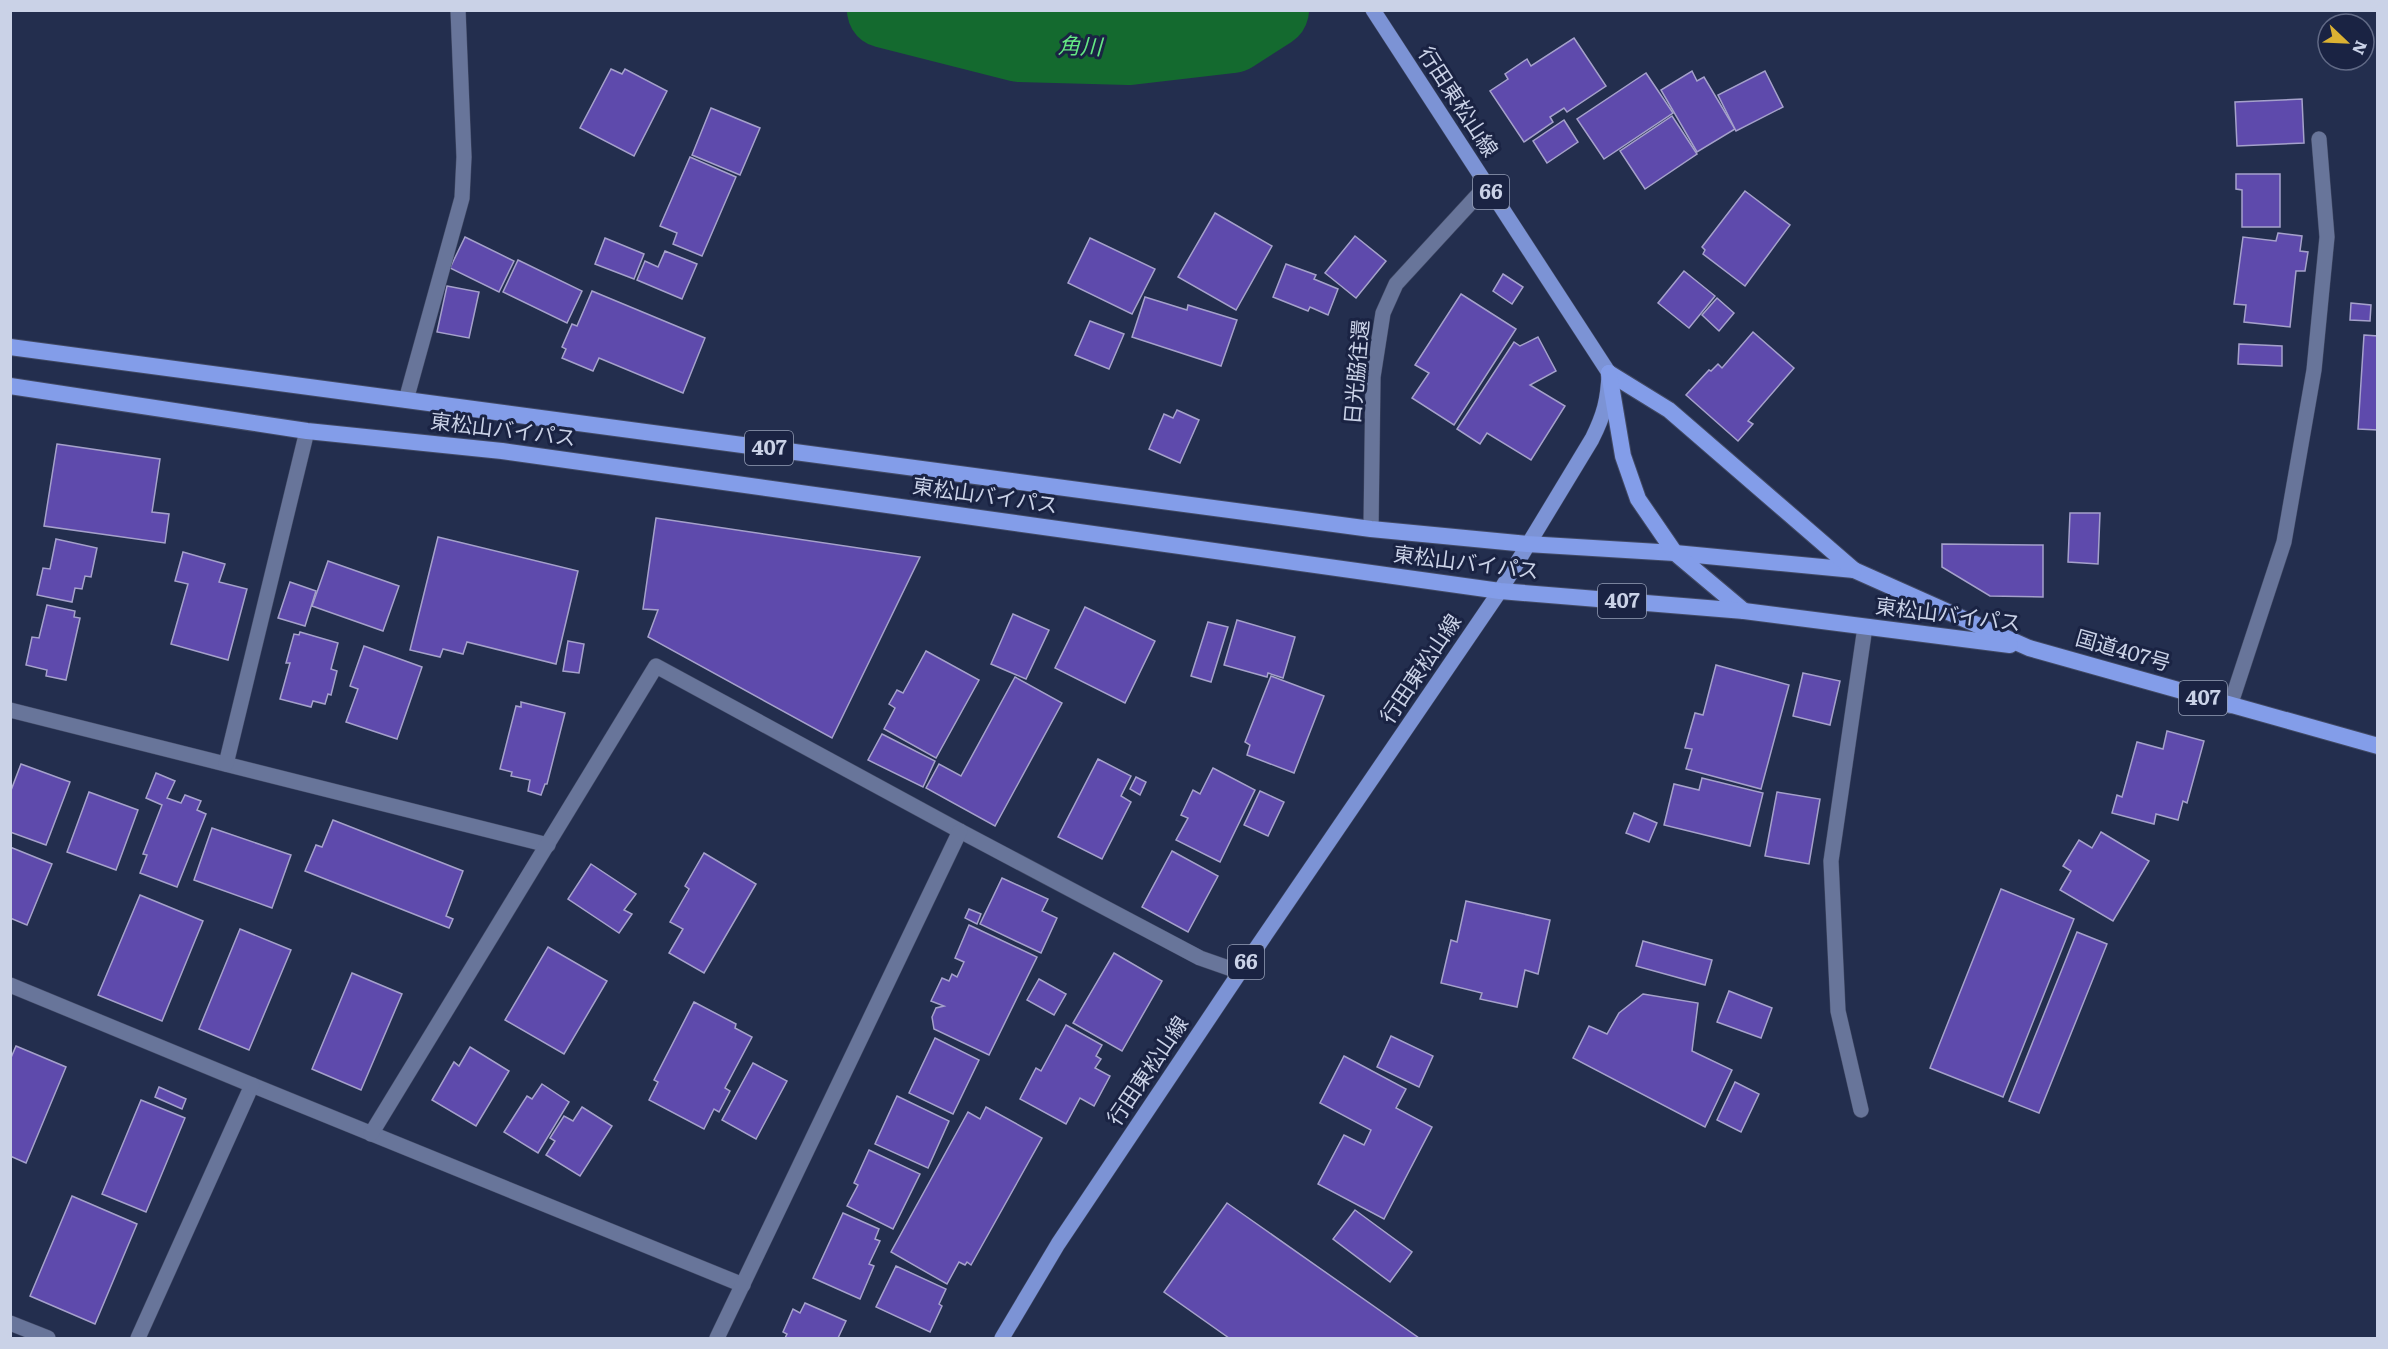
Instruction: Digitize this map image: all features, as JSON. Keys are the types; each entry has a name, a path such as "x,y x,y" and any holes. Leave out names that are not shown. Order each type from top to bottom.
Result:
{"highway":[{"name":"東松山バイパス","path":"10,347 1371,529 1854,570 2029,648"},
{"path":"1609,373 1623,456 1638,499 1675,554 1744,611"},
{"path":"1609,373 1669,410 1854,570"},
{"name":"東松山バイパス","path":"10,386 307,431 502,451 1500,591 1744,611 2029,648"},
{"name":"国道407号","path":"2029,648 2378,746"}],"main road":[{"name":"行田東松山線","path":"1002,1338 1058,1244 1500,591 1600,422 1608,395 1609,373 1373,10"}],"street":[{"path":"406,400 462,198 464,157 458,10"},
{"path":"2230,706 2284,542 2314,370 2327,237 2319,139"},
{"name":"日光脇往還","path":"1371,529 1374,377 1383,312 1396,284 1487,185"},
{"path":"226,764 307,431"},
{"path":"1861,1110 1838,1011 1831,861 1865,627"},
{"path":"371,1134 656,666 1200,958 1240,972"},
{"path":"10,710 548,844"},
{"path":"717,1338 960,831"},
{"path":"10,985 743,1285"},
{"path":"138,1338 252,1085"},
{"path":"10,1323 48,1338"}],"building":[{"path":"1574,38 1606,86 1567,112 1564,108 1550,117 1553,122 1524,142 1490,91 1508,79 1505,74 1527,59 1531,66"},
{"path":"611,69 622,74 625,69 667,91 634,156 580,128"},
{"path":"1692,71 1697,81 1704,77 1735,129 1697,152 1661,90"},
{"path":"1765,71 1783,107 1736,131 1718,95"},
{"path":"1646,73 1673,113 1604,159 1577,119"},
{"path":"2302,99 2304,143 2237,146 2235,102"},
{"path":"711,108 760,128 740,175 692,155"},
{"path":"1672,116 1697,154 1645,189 1620,151"},
{"path":"1564,120 1578,142 1547,163 1533,141"},
{"path":"690,157 736,177 702,256 673,244 677,233 660,226"},
{"path":"2236,174 2280,174 2280,227 2242,227 2242,190 2236,189"},
{"path":"1745,191 1790,225 1745,286 1703,254 1705,250 1702,247"},
{"path":"1215,213 1272,246 1236,310 1178,277"},
{"path":"2278,233 2302,236 2300,251 2308,252 2305,271 2296,271 2290,327 2244,322 2246,305 2234,304 2243,237 2276,241"},
{"path":"1355,236 1386,261 1356,298 1325,273"},
{"path":"465,237 514,261 499,292 450,268"},
{"path":"605,238 644,254 634,279 595,264"},
{"path":"1090,238 1155,269 1132,314 1068,283"},
{"path":"665,251 697,264 682,299 637,280 645,261 658,267"},
{"path":"518,260 582,291 567,323 503,292"},
{"path":"1286,264 1316,275 1314,279 1338,289 1328,315 1310,307 1308,311 1273,297"},
{"path":"1684,271 1715,296 1689,328 1658,303"},
{"path":"1503,274 1523,287 1512,304 1493,291"},
{"path":"447,286 479,292 469,338 437,332"},
{"path":"592,291 705,338 683,393 599,358 593,371 562,358 566,349 562,347 572,324 577,326"},
{"path":"1461,294 1516,329 1454,425 1412,398 1429,373 1415,365"},
{"path":"1145,297 1187,310 1188,305 1237,320 1221,366 1132,337"},
{"path":"1717,298 1734,313 1719,331 1702,315"},
{"path":"2351,303 2371,305 2370,321 2350,320"},
{"path":"1090,321 1124,334 1109,369 1075,355"},
{"path":"1753,332 1794,368 1748,421 1753,424 1738,441 1686,395 1709,370 1711,371 1718,364 1722,368"},
{"path":"2364,335 2378,336 2378,430 2358,429"},
{"path":"1538,337 1556,371 1530,385 1565,406 1531,460 1487,433 1480,444 1457,429 1514,342 1520,346"},
{"path":"2239,344 2282,346 2282,366 2238,364"},
{"path":"1177,410 1199,420 1180,463 1149,449 1164,414 1173,418"},
{"path":"57,444 160,459 152,512 169,514 165,543 44,526"},
{"path":"2070,513 2100,513 2098,564 2068,562"},
{"path":"656,518 920,557 832,738 648,637 658,610 643,609"},
{"path":"438,537 578,571 556,664 467,642 463,654 443,649 440,657 410,650"},
{"path":"56,539 97,548 91,577 85,576 82,589 75,588 72,602 37,595 43,568 50,569"},
{"path":"1942,544 2043,545 2043,597 1990,596 1942,567"},
{"path":"183,552 225,564 219,582 247,589 228,660 171,644 188,584 175,581"},
{"path":"328,561 399,586 383,631 312,606"},
{"path":"290,582 316,591 305,626 278,618"},
{"path":"47,605 75,611 74,617 80,618 66,680 46,676 47,670 26,665 32,637 39,638"},
{"path":"1085,607 1155,641 1125,703 1055,668"},
{"path":"1013,614 1049,630 1026,679 991,664"},
{"path":"1237,620 1295,637 1283,678 1268,673 1267,677 1224,665"},
{"path":"1208,622 1228,627 1211,682 1191,676"},
{"path":"300,632 338,643 331,669 337,671 331,695 328,694 325,704 313,701 311,707 280,699 290,663 286,663 294,634 299,635"},
{"path":"568,641 584,644 579,673 563,671"},
{"path":"364,646 422,667 397,739 346,722 358,689 350,686"},
{"path":"926,651 979,680 936,758 884,729 895,708 889,704 897,690 903,693"},
{"path":"1716,665 1789,685 1761,789 1686,769 1692,749 1685,748 1695,713 1703,715"},
{"path":"1803,673 1840,681 1830,725 1793,716"},
{"path":"1271,676 1324,696 1294,773 1247,755 1250,745 1245,742"},
{"path":"1015,677 1062,703 995,826 926,788 939,764 961,776"},
{"path":"521,702 565,713 547,784 541,795 528,791 530,780 511,776 512,772 500,769 516,706 521,707"},
{"path":"2167,731 2204,741 2187,803 2183,801 2178,820 2156,814 2154,824 2112,813 2117,795 2122,797 2137,742 2163,749"},
{"path":"882,734 935,761 923,787 868,760"},
{"path":"1098,759 1131,776 1121,796 1131,802 1102,859 1058,837"},
{"path":"21,764 70,782 46,845 10,832 10,793"},
{"path":"1213,768 1255,790 1220,862 1176,840 1188,818 1181,815 1193,790 1200,794"},
{"path":"156,773 175,781 167,798 181,803 185,795 201,801 197,810 206,814 177,887 140,873 147,855 143,854 162,805 146,798"},
{"path":"1136,777 1146,782 1140,795 1130,789"},
{"path":"1702,778 1763,793 1750,846 1664,825 1674,784 1699,790"},
{"path":"1260,791 1284,802 1268,836 1244,825"},
{"path":"89,792 138,810 116,870 67,852"},
{"path":"1777,792 1820,799 1809,864 1765,856"},
{"path":"1634,813 1657,823 1649,842 1626,833"},
{"path":"333,820 463,871 446,916 453,919 449,928 305,871 316,845 322,847"},
{"path":"212,828 291,855 272,908 194,880"},
{"path":"2101,832 2149,861 2113,921 2060,890 2071,871 2063,866 2079,840 2092,848"},
{"path":"10,847 52,864 27,925 10,918"},
{"path":"1172,851 1218,876 1188,932 1142,907"},
{"path":"704,853 756,884 704,973 669,953 683,929 670,922 689,889 685,886"},
{"path":"591,864 636,894 624,910 632,914 619,933 568,899"},
{"path":"1002,878 1048,899 1042,911 1057,918 1041,953 980,924"},
{"path":"2001,889 2074,919 2003,1097 1930,1068"},
{"path":"140,895 203,921 162,1021 98,995"},
{"path":"1466,901 1550,920 1538,974 1525,970 1517,1007 1480,999 1482,993 1441,983 1451,940 1457,942"},
{"path":"969,909 981,914 977,924 965,918"},
{"path":"969,925 1037,957 989,1055 934,1029 932,1017 936,1008 944,1006 931,1001 942,978 949,981 952,974 957,977 964,962 955,958"},
{"path":"240,929 291,950 249,1050 199,1029"},
{"path":"2077,932 2107,944 2039,1113 2009,1101"},
{"path":"1643,941 1712,960 1705,985 1636,966"},
{"path":"548,947 607,981 564,1054 505,1020"},
{"path":"1114,953 1162,981 1122,1051 1073,1023"},
{"path":"352,973 402,994 361,1090 312,1069"},
{"path":"1039,979 1066,994 1054,1015 1027,1000"},
{"path":"1729,991 1772,1008 1761,1038 1717,1022"},
{"path":"1643,994 1698,1003 1692,1051 1732,1070 1705,1127 1573,1058 1589,1026 1607,1034 1619,1013"},
{"path":"694,1002 736,1024 735,1028 752,1037 725,1088 730,1091 719,1112 714,1109 704,1129 649,1100 658,1082 654,1080"},
{"path":"1066,1025 1102,1045 1096,1056 1101,1059 1095,1068 1110,1076 1094,1106 1080,1098 1066,1124 1020,1099 1036,1068 1041,1071"},
{"path":"1391,1036 1433,1056 1419,1087 1377,1067"},
{"path":"935,1038 979,1060 953,1114 909,1093"},
{"path":"16,1046 66,1067 26,1163 10,1156 10,1060"},
{"path":"470,1047 509,1071 476,1126 432,1100 454,1062 459,1066"},
{"path":"1344,1056 1406,1089 1396,1108 1432,1127 1384,1219 1318,1184 1344,1135 1364,1145 1371,1130 1320,1103"},
{"path":"753,1063 787,1081 756,1139 722,1120"},
{"path":"1735,1082 1759,1094 1741,1132 1717,1120"},
{"path":"542,1084 569,1102 538,1153 504,1132 527,1096 532,1099"},
{"path":"159,1087 186,1099 182,1109 155,1097"},
{"path":"897,1096 949,1121 928,1168 875,1144"},
{"path":"141,1100 185,1118 146,1212 102,1194"},
{"path":"582,1107 612,1126 580,1176 546,1155 555,1141 550,1138 564,1116 573,1121"},
{"path":"986,1107 1042,1138 971,1265 967,1262 965,1265 959,1262 947,1284 891,1252 968,1112 980,1119"},
{"path":"869,1150 920,1174 893,1229 847,1206 858,1185 854,1183"},
{"path":"72,1196 137,1224 95,1324 30,1296"},
{"path":"1227,1203 1419,1338 1229,1338 1164,1292"},
{"path":"1355,1210 1412,1252 1390,1282 1333,1239"},
{"path":"843,1213 879,1229 875,1239 880,1241 869,1264 874,1266 860,1299 813,1278"},
{"path":"896,1266 946,1289 939,1304 942,1306 930,1332 876,1307"},
{"path":"805,1303 846,1321 838,1338 785,1338 787,1334 783,1332 793,1309 800,1313"}],"waterway":[{"name":"角川","path":"885,10 1019,44 1129,47 1232,35 1271,10"}]}
